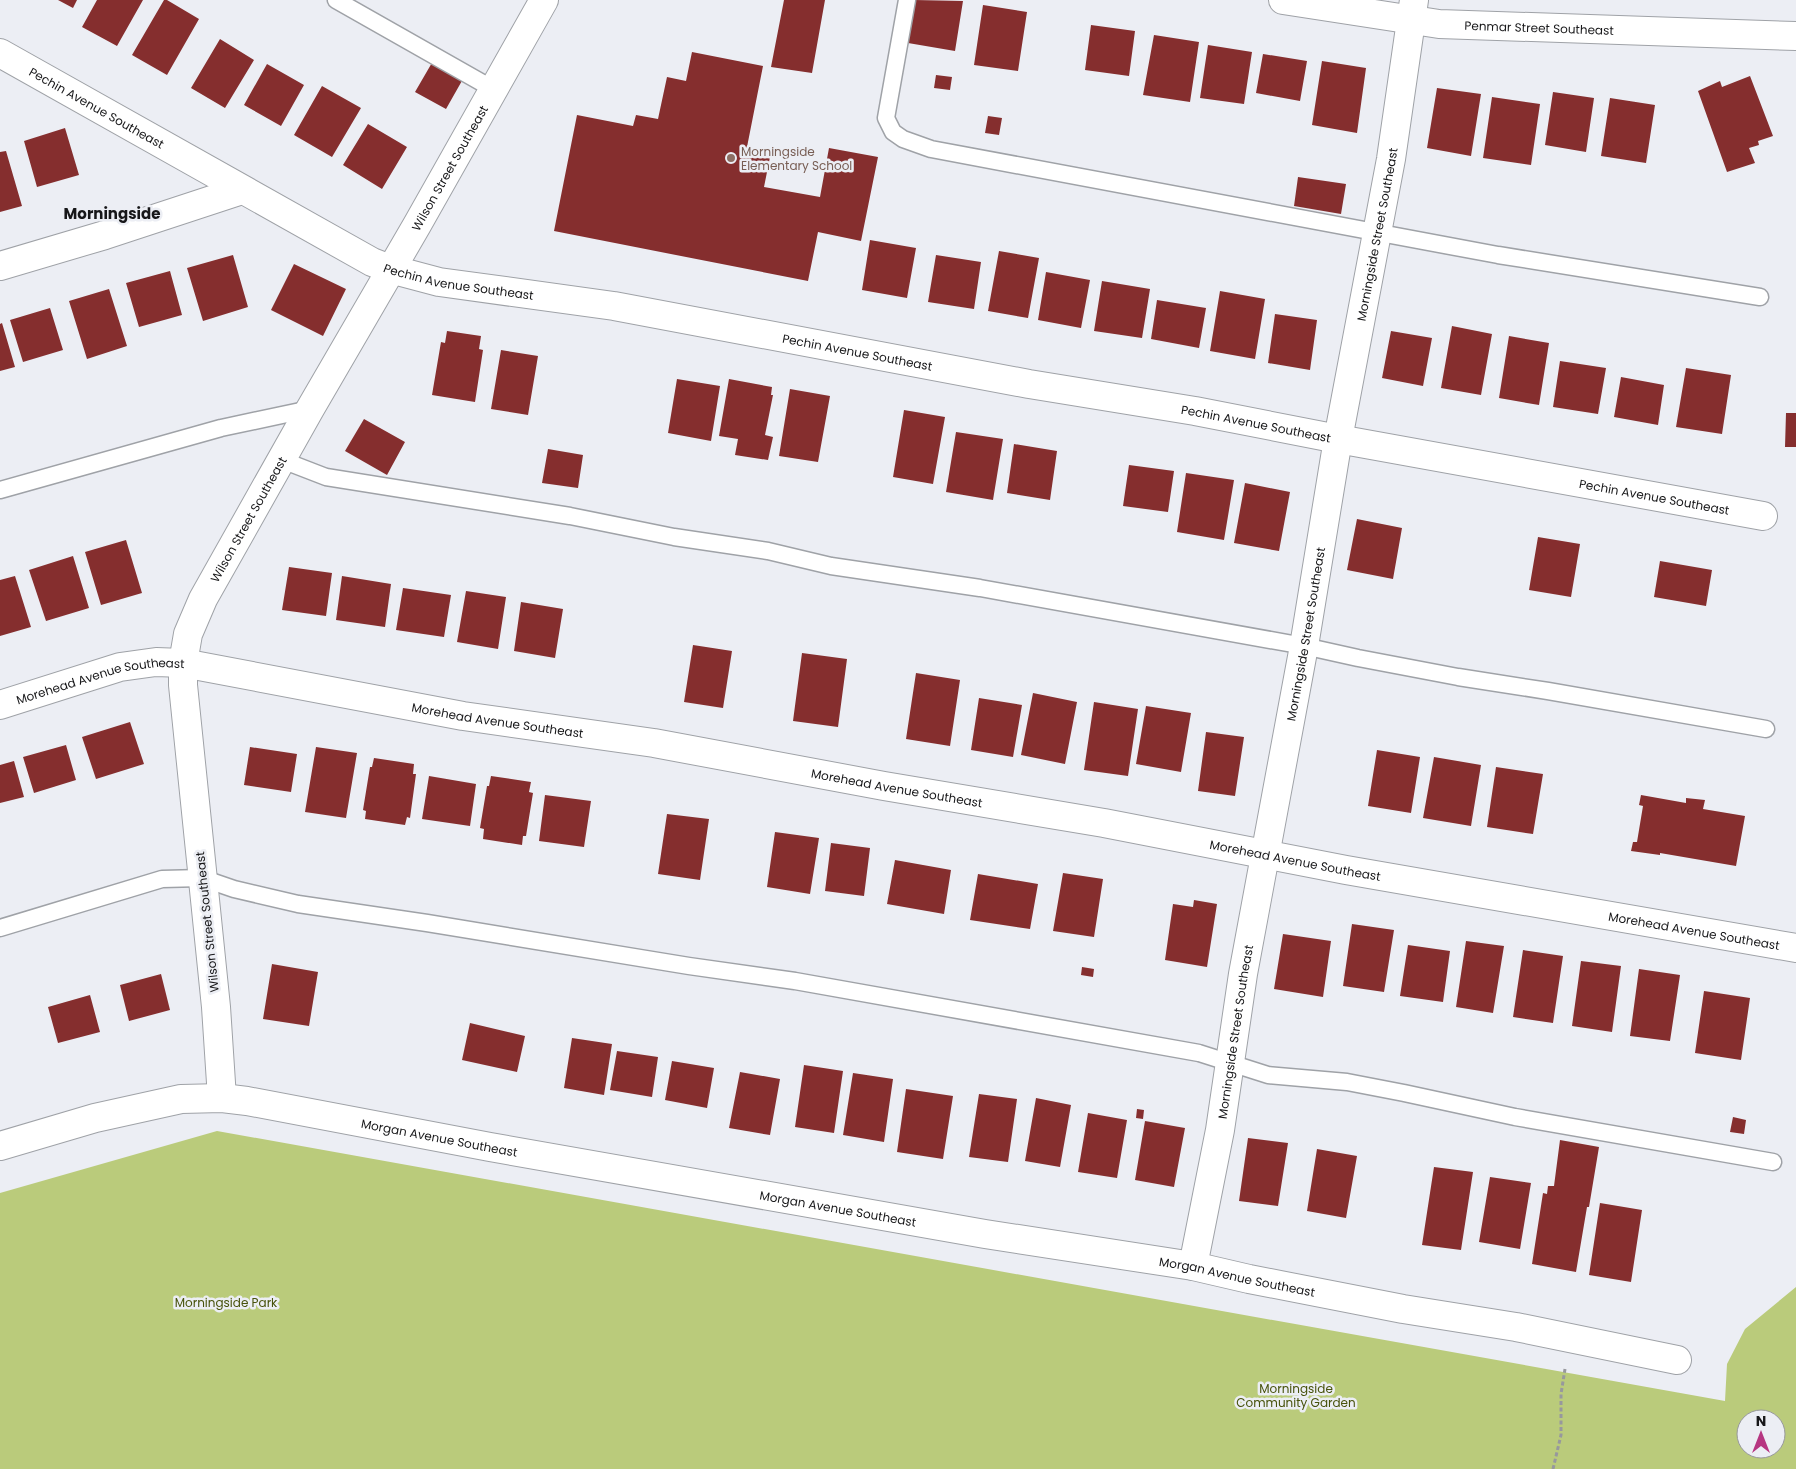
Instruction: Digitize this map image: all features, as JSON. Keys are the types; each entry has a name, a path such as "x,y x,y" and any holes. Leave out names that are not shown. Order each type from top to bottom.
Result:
{"street":[{"name":"Wilson Street Southeast","path":"222,1098 216,1007 183,685 183,663 188,634 203,598 544,0"},
{"name":"Penmar Street Southeast","path":"1283,0 1412,10 1439,24 1796,36"},
{"name":"Morningside Street Southeast","path":"1192,1266 1220,1130 1243,974 1304,646 1338,439 1391,158 1412,10"},
{"name":"Pechin Avenue Southeast","path":"0,53 372,262 390,269 439,282 614,306 1029,384 1195,411 1338,439 1763,516"},
{"path":"0,266 105,235 242,190"},
{"name":"Morehead Avenue Southeast","path":"0,705 120,667 156,662 183,663 463,716 654,742 884,786 1104,823 1356,872 1796,948"},
{"name":"Morgan Avenue Southeast","path":"0,1146 95,1118 181,1099 222,1098 247,1101 490,1147 975,1232 1192,1266 1403,1309 1516,1327 1677,1360"}],"lane":[{"path":"336,0 493,89"},
{"path":"907,0 886,118 893,132 903,139 931,149 1498,255 1760,297"},
{"path":"0,490 221,428 310,409"},
{"path":"282,460 326,477 570,516 674,537 768,551 832,566 980,588 1304,646 1449,675 1766,729"},
{"path":"0,928 162,879 202,878 234,889 298,904 437,924 689,966 804,982 1199,1053 1268,1074 1357,1084 1404,1092 1515,1117 1773,1162"}],"path":[{"path":"1553,1469 1561,1435 1561,1394 1569,1338"}],"green space":[{"name":"Morningside Park","path":"217,1131 1725,1401 1727,1364 1745,1329 1796,1287 1796,1469 0,1469 0,1193"}],"building":[{"path":"58,0 77,0 73,8"},
{"path":"97,0 143,0 117,46 82,27"},
{"path":"164,0 199,19 167,75 132,55"},
{"path":"784,0 825,0 812,73 771,67"},
{"path":"915,0 963,1 955,51 908,43"},
{"path":"983,5 1027,12 1018,71 974,65"},
{"path":"1091,25 1135,31 1129,76 1085,70"},
{"path":"1154,35 1199,42 1190,102 1143,95"},
{"path":"220,39 254,60 225,108 191,88"},
{"path":"1208,45 1252,52 1244,104 1200,98"},
{"path":"692,52 763,66 747,147 771,152 764,187 820,197 829,148 878,157 861,241 818,232 808,281 554,231 577,115 633,126 636,115 658,119 667,77 686,81"},
{"path":"1263,54 1307,61 1300,101 1256,93"},
{"path":"433,61 463,79 446,109 415,92"},
{"path":"1322,61 1366,68 1357,133 1312,125"},
{"path":"267,64 304,85 281,126 244,105"},
{"path":"936,75 952,77 950,90 934,88"},
{"path":"1750,76 1773,136 1758,141 1759,145 1749,148 1755,163 1727,172 1698,91 1720,81 1722,87"},
{"path":"322,86 361,108 332,157 294,135"},
{"path":"1437,88 1481,94 1471,156 1427,148"},
{"path":"1553,92 1594,98 1586,152 1545,145"},
{"path":"1492,97 1540,104 1531,165 1483,158"},
{"path":"1610,98 1655,105 1646,163 1601,156"},
{"path":"988,116 1002,118 999,135 985,133"},
{"path":"368,124 407,147 382,189 343,165"},
{"path":"65,128 79,175 37,187 24,141"},
{"path":"6,151 22,206 0,212 0,152"},
{"path":"1298,177 1346,184 1341,214 1294,206"},
{"path":"870,240 916,248 907,298 862,290"},
{"path":"999,251 1039,258 1028,318 988,311"},
{"path":"233,255 248,307 203,321 187,268"},
{"path":"936,255 981,262 974,309 928,302"},
{"path":"294,264 346,289 323,336 271,310"},
{"path":"170,271 182,315 139,327 126,283"},
{"path":"1046,272 1090,280 1081,328 1038,320"},
{"path":"1102,281 1150,289 1142,338 1094,331"},
{"path":"109,289 127,346 87,359 69,301"},
{"path":"1220,291 1265,299 1255,359 1210,351"},
{"path":"1157,300 1206,308 1199,348 1151,339"},
{"path":"50,308 63,350 23,362 10,320"},
{"path":"1275,314 1317,320 1310,370 1268,363"},
{"path":"2,323 15,367 0,371 0,324"},
{"path":"1452,326 1492,334 1481,395 1441,388"},
{"path":"447,331 481,336 479,349 483,350 475,402 432,395 441,342 445,343"},
{"path":"1391,331 1432,338 1423,386 1382,378"},
{"path":"1509,336 1549,343 1539,405 1499,398"},
{"path":"501,350 538,356 528,415 491,409"},
{"path":"1560,361 1606,368 1598,414 1553,407"},
{"path":"1686,368 1731,375 1722,434 1676,427"},
{"path":"1621,377 1664,385 1658,425 1614,417"},
{"path":"677,379 720,386 711,441 668,433"},
{"path":"729,379 772,387 771,395 773,395 765,435 773,437 768,460 735,455 738,439 719,436"},
{"path":"790,389 830,396 818,462 779,456"},
{"path":"904,410 945,417 933,484 893,477"},
{"path":"1786,413 1796,413 1796,447 1785,447"},
{"path":"364,419 405,442 387,475 345,451"},
{"path":"956,432 1003,439 993,500 946,492"},
{"path":"1014,444 1057,451 1050,500 1007,493"},
{"path":"548,449 583,455 578,488 542,483"},
{"path":"1129,465 1174,471 1168,512 1123,506"},
{"path":"1186,473 1234,480 1224,540 1177,532"},
{"path":"1245,483 1290,492 1279,551 1234,543"},
{"path":"1357,519 1402,528 1393,579 1347,570"},
{"path":"1538,537 1580,544 1571,597 1529,590"},
{"path":"126,540 142,593 101,605 85,552"},
{"path":"73,556 89,608 46,621 29,570"},
{"path":"1660,561 1712,570 1706,606 1654,597"},
{"path":"289,567 332,573 326,616 282,610"},
{"path":"15,576 31,627 0,636 0,580"},
{"path":"342,576 391,584 385,627 336,620"},
{"path":"403,588 451,595 444,637 396,630"},
{"path":"466,591 506,597 498,649 457,642"},
{"path":"521,602 563,609 555,658 514,651"},
{"path":"693,645 732,651 723,708 684,702"},
{"path":"802,653 847,659 838,727 793,721"},
{"path":"916,673 960,680 950,746 906,739"},
{"path":"1033,693 1077,702 1065,764 1021,755"},
{"path":"979,698 1022,705 1013,757 971,750"},
{"path":"1094,702 1138,709 1128,776 1084,770"},
{"path":"1146,706 1191,713 1181,772 1136,764"},
{"path":"130,722 144,764 96,779 82,737"},
{"path":"1206,732 1244,737 1235,796 1198,791"},
{"path":"66,745 76,780 34,793 23,757"},
{"path":"250,747 297,754 291,792 244,785"},
{"path":"316,747 357,753 346,818 305,812"},
{"path":"1377,750 1420,757 1411,813 1368,806"},
{"path":"1434,757 1481,765 1471,826 1423,818"},
{"path":"374,758 414,764 413,774 416,774 410,818 407,817 405,825 365,819 366,811 363,810 370,767 372,767"},
{"path":"14,761 24,797 0,803 0,765"},
{"path":"1496,767 1543,774 1533,834 1487,827"},
{"path":"429,776 476,784 470,826 422,819"},
{"path":"491,776 531,782 529,792 533,793 526,836 523,836 522,845 483,839 484,829 480,828 487,786 489,786"},
{"path":"545,795 591,801 584,847 539,841"},
{"path":"1641,795 1686,803 1686,798 1705,800 1703,809 1745,816 1736,866 1660,853 1660,855 1631,851 1633,842 1637,842 1643,806 1639,805"},
{"path":"667,814 709,819 700,880 658,874"},
{"path":"775,832 819,838 810,894 767,887"},
{"path":"831,843 870,848 864,896 825,891"},
{"path":"895,860 951,870 944,914 887,904"},
{"path":"1063,873 1103,879 1094,937 1053,931"},
{"path":"978,874 1038,884 1030,929 970,920"},
{"path":"1194,900 1217,904 1207,967 1165,960 1173,904 1193,907"},
{"path":"1352,924 1394,930 1384,992 1343,986"},
{"path":"1283,934 1331,941 1323,997 1274,989"},
{"path":"1466,941 1504,946 1493,1013 1456,1007"},
{"path":"1408,945 1450,951 1443,1002 1400,996"},
{"path":"1523,950 1563,956 1553,1023 1513,1017"},
{"path":"1581,961 1621,966 1612,1032 1572,1026"},
{"path":"272,964 318,972 309,1026 263,1019"},
{"path":"1082,967 1094,969 1093,977 1081,975"},
{"path":"1639,969 1680,975 1670,1041 1630,1036"},
{"path":"161,974 170,1010 129,1021 120,985"},
{"path":"1704,991 1750,998 1741,1060 1695,1053"},
{"path":"90,995 100,1032 58,1043 48,1007"},
{"path":"470,1023 525,1036 517,1072 462,1060"},
{"path":"572,1038 612,1044 604,1095 564,1088"},
{"path":"617,1051 658,1057 652,1097 610,1090"},
{"path":"672,1061 714,1068 707,1108 665,1100"},
{"path":"804,1065 843,1071 834,1133 795,1127"},
{"path":"740,1072 780,1079 770,1135 729,1128"},
{"path":"853,1073 893,1079 884,1142 843,1135"},
{"path":"906,1089 953,1096 943,1159 897,1152"},
{"path":"979,1094 1017,1099 1008,1162 969,1157"},
{"path":"1036,1098 1071,1105 1060,1167 1025,1161"},
{"path":"1137,1109 1144,1110 1143,1119 1136,1118"},
{"path":"1088,1113 1127,1120 1117,1178 1078,1172"},
{"path":"1733,1117 1746,1120 1744,1134 1730,1132"},
{"path":"1145,1121 1185,1128 1174,1187 1135,1180"},
{"path":"1248,1138 1288,1143 1278,1206 1239,1201"},
{"path":"1560,1140 1599,1147 1576,1272 1532,1264 1543,1193 1547,1194 1548,1186 1554,1186"},
{"path":"1317,1149 1357,1156 1346,1218 1307,1211"},
{"path":"1434,1167 1473,1172 1461,1250 1422,1245"},
{"path":"1490,1177 1531,1183 1520,1249 1479,1242"},
{"path":"1600,1203 1642,1210 1631,1282 1589,1275"}],"place":[{"name":"Morningside Elementary School","path":"731,158"}],"district":[{"name":"Morningside","path":"112,213"}],"park label":[{"name":"Morningside Community Garden","path":"1296,1395"}]}
